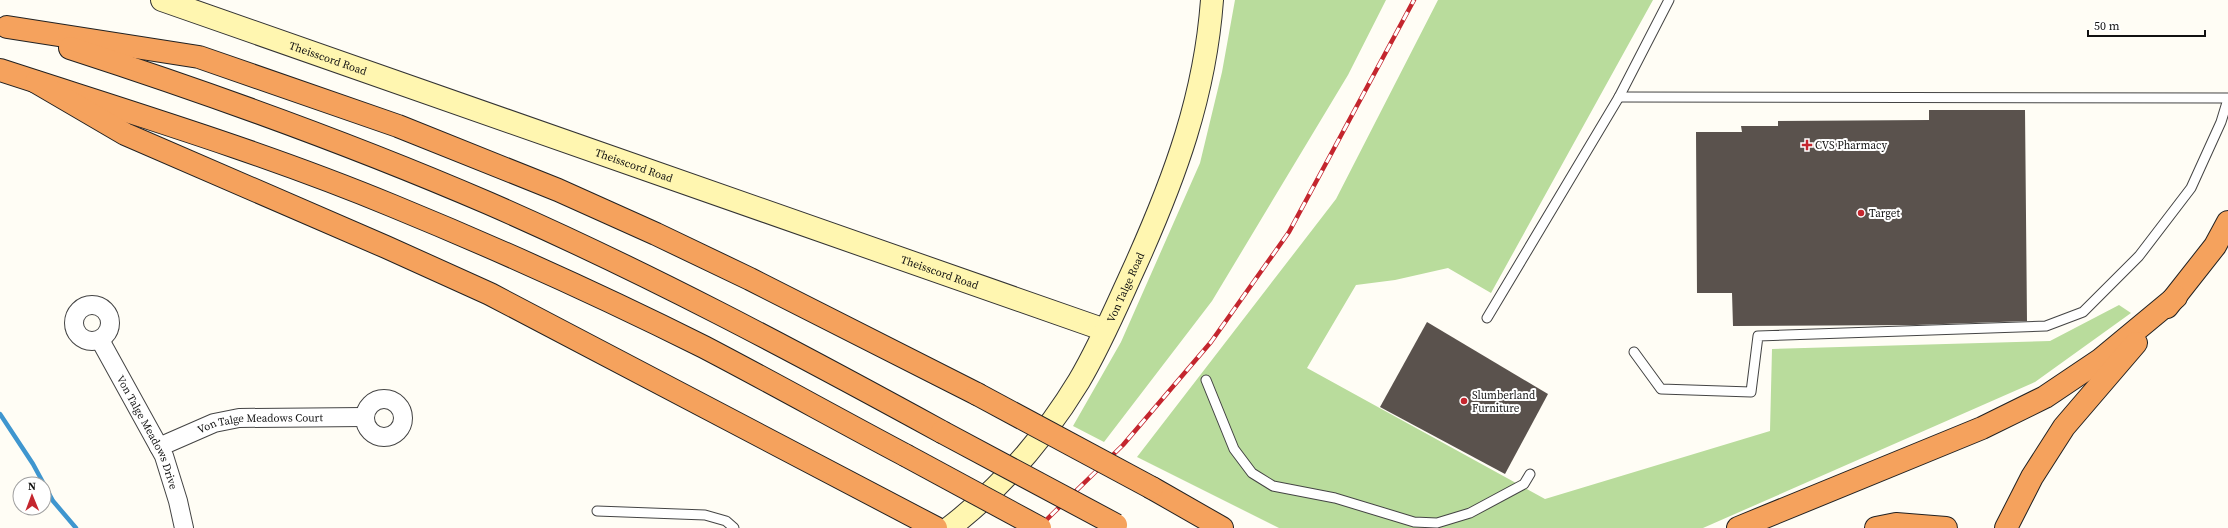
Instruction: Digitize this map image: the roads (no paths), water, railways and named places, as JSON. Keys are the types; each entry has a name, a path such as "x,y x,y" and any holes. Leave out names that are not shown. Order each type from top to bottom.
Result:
{"highway":[{"path":"3,26 199,57 398,126 558,190 656,234 750,279 977,394 1152,488 1222,528"},
{"path":"3,26 250,108 412,171 490,204 724,315 1119,527"},
{"path":"0,70 227,144 310,174 464,235 635,313 706,349 1040,528"},
{"path":"36,82 125,134 386,247 490,294 936,528"},
{"path":"2006,528 2032,477 2064,427 2176,297 2215,246 2228,222"},
{"path":"1738,528 1982,428 2045,397 2100,360 2176,297"},
{"path":"1876,528 1896,524 1946,528"}],"street":[{"name":"Theisscord Road","path":"162,0 1105,330"},
{"name":"Von Talge Road","path":"949,528 992,491 1048,428 1080,380 1105,330 1166,196 1190,127 1204,65 1212,0"},
{"name":"Von Talge Meadows Drive","path":"100,340 164,456 178,501 184,528"},
{"name":"Von Talge Meadows Court","path":"159,447 214,423 239,418 364,417"}],"lane":[{"path":"1486,318 1619,97 1669,0"},
{"path":"1619,97 2228,98 2220,122 2191,188 2139,256 2083,312 2046,326 1758,336 1751,392 1661,389 1634,352"},
{"path":"1206,380 1234,448 1252,473 1273,486 1335,498 1414,522 1437,523 1470,513 1524,484 1530,474"},
{"path":"597,511 705,515 726,521 734,528"}],"waterway":[{"path":"0,414 33,464 53,501 76,528"}],"railway":[{"path":"1038,528 1123,445 1211,342 1289,232 1414,0"}],"place":[{"name":"CVS Pharmacy","path":"1807,145"},
{"name":"Target","path":"1861,213"},
{"name":"Slumberland Furniture","path":"1464,401"}]}
